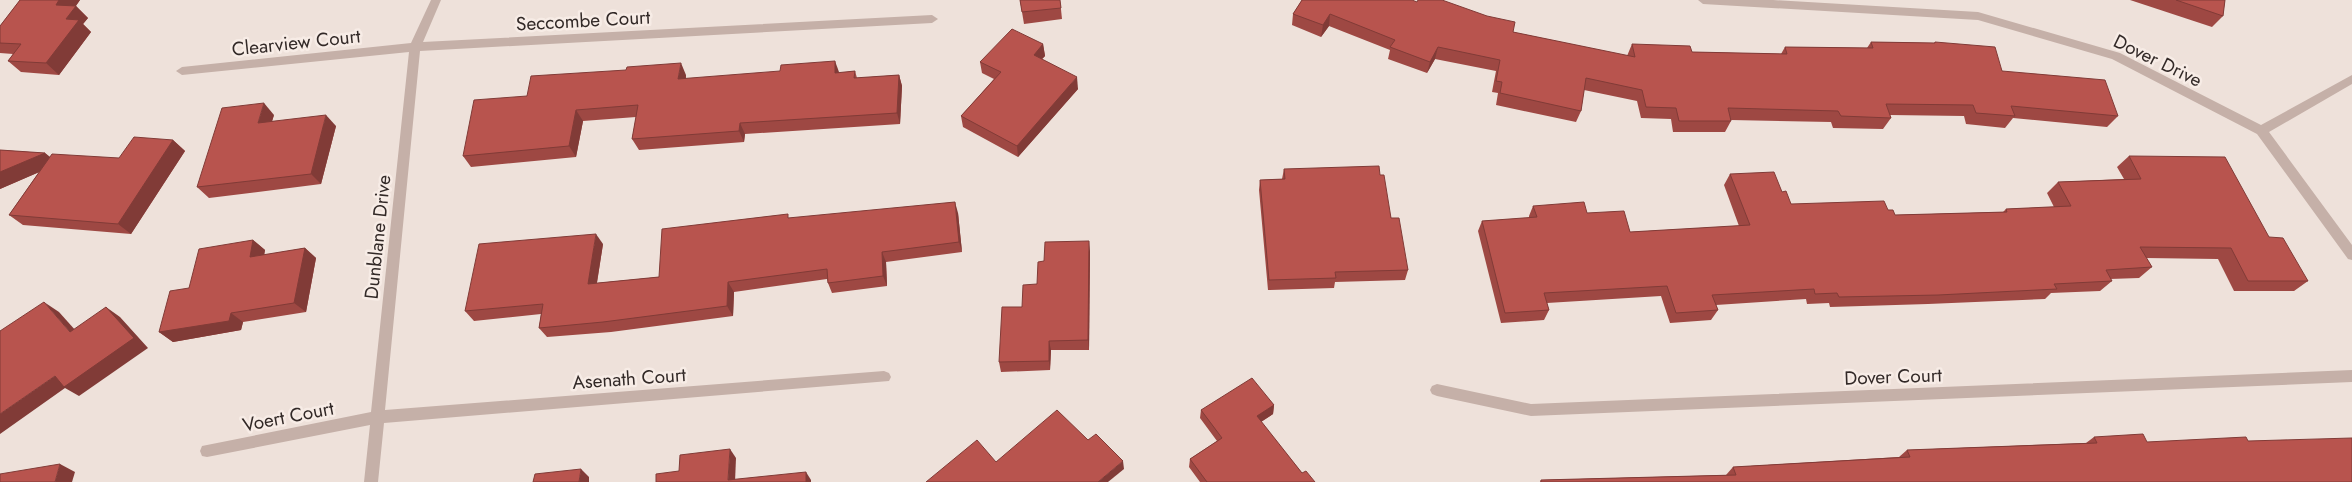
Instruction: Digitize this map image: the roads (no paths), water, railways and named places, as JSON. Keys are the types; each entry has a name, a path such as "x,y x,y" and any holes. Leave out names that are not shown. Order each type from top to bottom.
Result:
{"street":[{"name":"Dunblane Drive","path":"371,482 415,47 436,0"},
{"name":"Dover Drive","path":"1703,0 1978,16 2116,56 2261,131 2352,255"},
{"name":"Seccombe Court","path":"415,47 932,19"},
{"name":"Clearview Court","path":"182,71 415,47"},
{"path":"2261,131 2352,79"},
{"name":"Dover Court","path":"1437,390 1531,410 2352,376"},
{"name":"Asenath Court","path":"377,417 884,377"},
{"name":"Voert Court","path":"207,451 377,417"}]}
